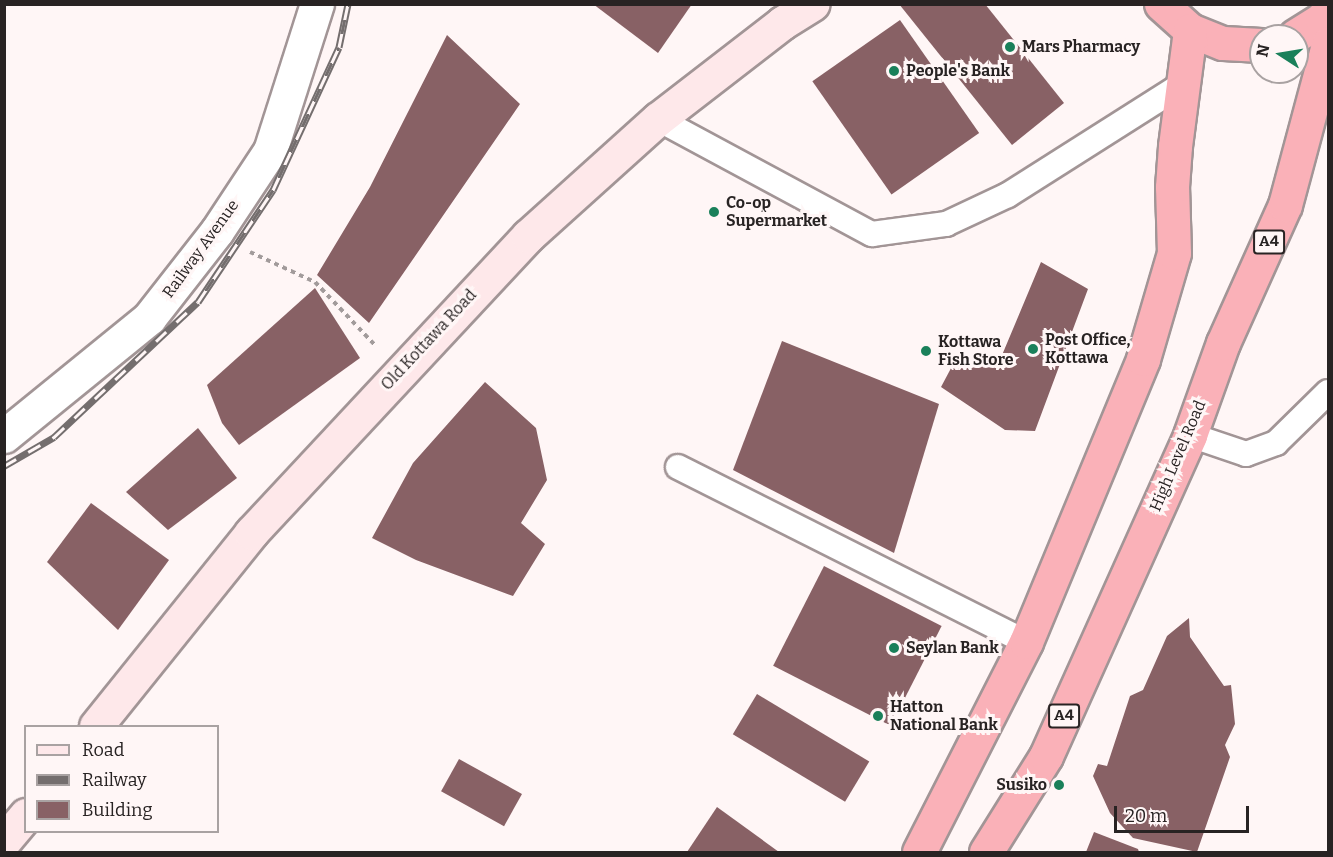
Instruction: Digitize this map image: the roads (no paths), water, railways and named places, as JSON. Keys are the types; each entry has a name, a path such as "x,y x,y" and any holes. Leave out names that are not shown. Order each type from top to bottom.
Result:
{"highway":[{"path":"1161,4 1191,30 1223,43 1249,44"},
{"path":"1309,27 1322,19 1329,11"},
{"path":"919,852 1026,642 1143,359 1174,253 1172,188 1191,30"},
{"name":"High Level Road","path":"986,852 1046,756 1190,435 1223,343 1286,206 1329,44"}],"street":[{"name":"Railway Avenue","path":"4,436 150,318 217,231 270,151 317,4"},
{"name":"Old Kottawa Road","path":"97,725 250,533 528,236 658,119 782,23 812,4"},
{"path":"4,841 24,817"}],"lane":[{"path":"658,119 872,234 946,224 1008,195 1183,84"},
{"path":"1190,435 1246,454 1276,443 1329,392"},
{"path":"678,467 1026,642"}],"railway":[{"path":"4,466 54,437 198,302 273,190 339,47 348,4"}],"place":[{"name":"Mars Pharmacy","path":"1010,47"},
{"name":"People's Bank","path":"894,71"},
{"name":"Co-op Supermarket","path":"714,212"},
{"name":"Post Office, Kottawa","path":"1033,349"},
{"name":"Kottawa Fish Store","path":"926,351"},
{"name":"Seylan Bank","path":"894,648"},
{"name":"Hatton National Bank","path":"878,716"},
{"name":"Susiko","path":"1059,785"}]}
